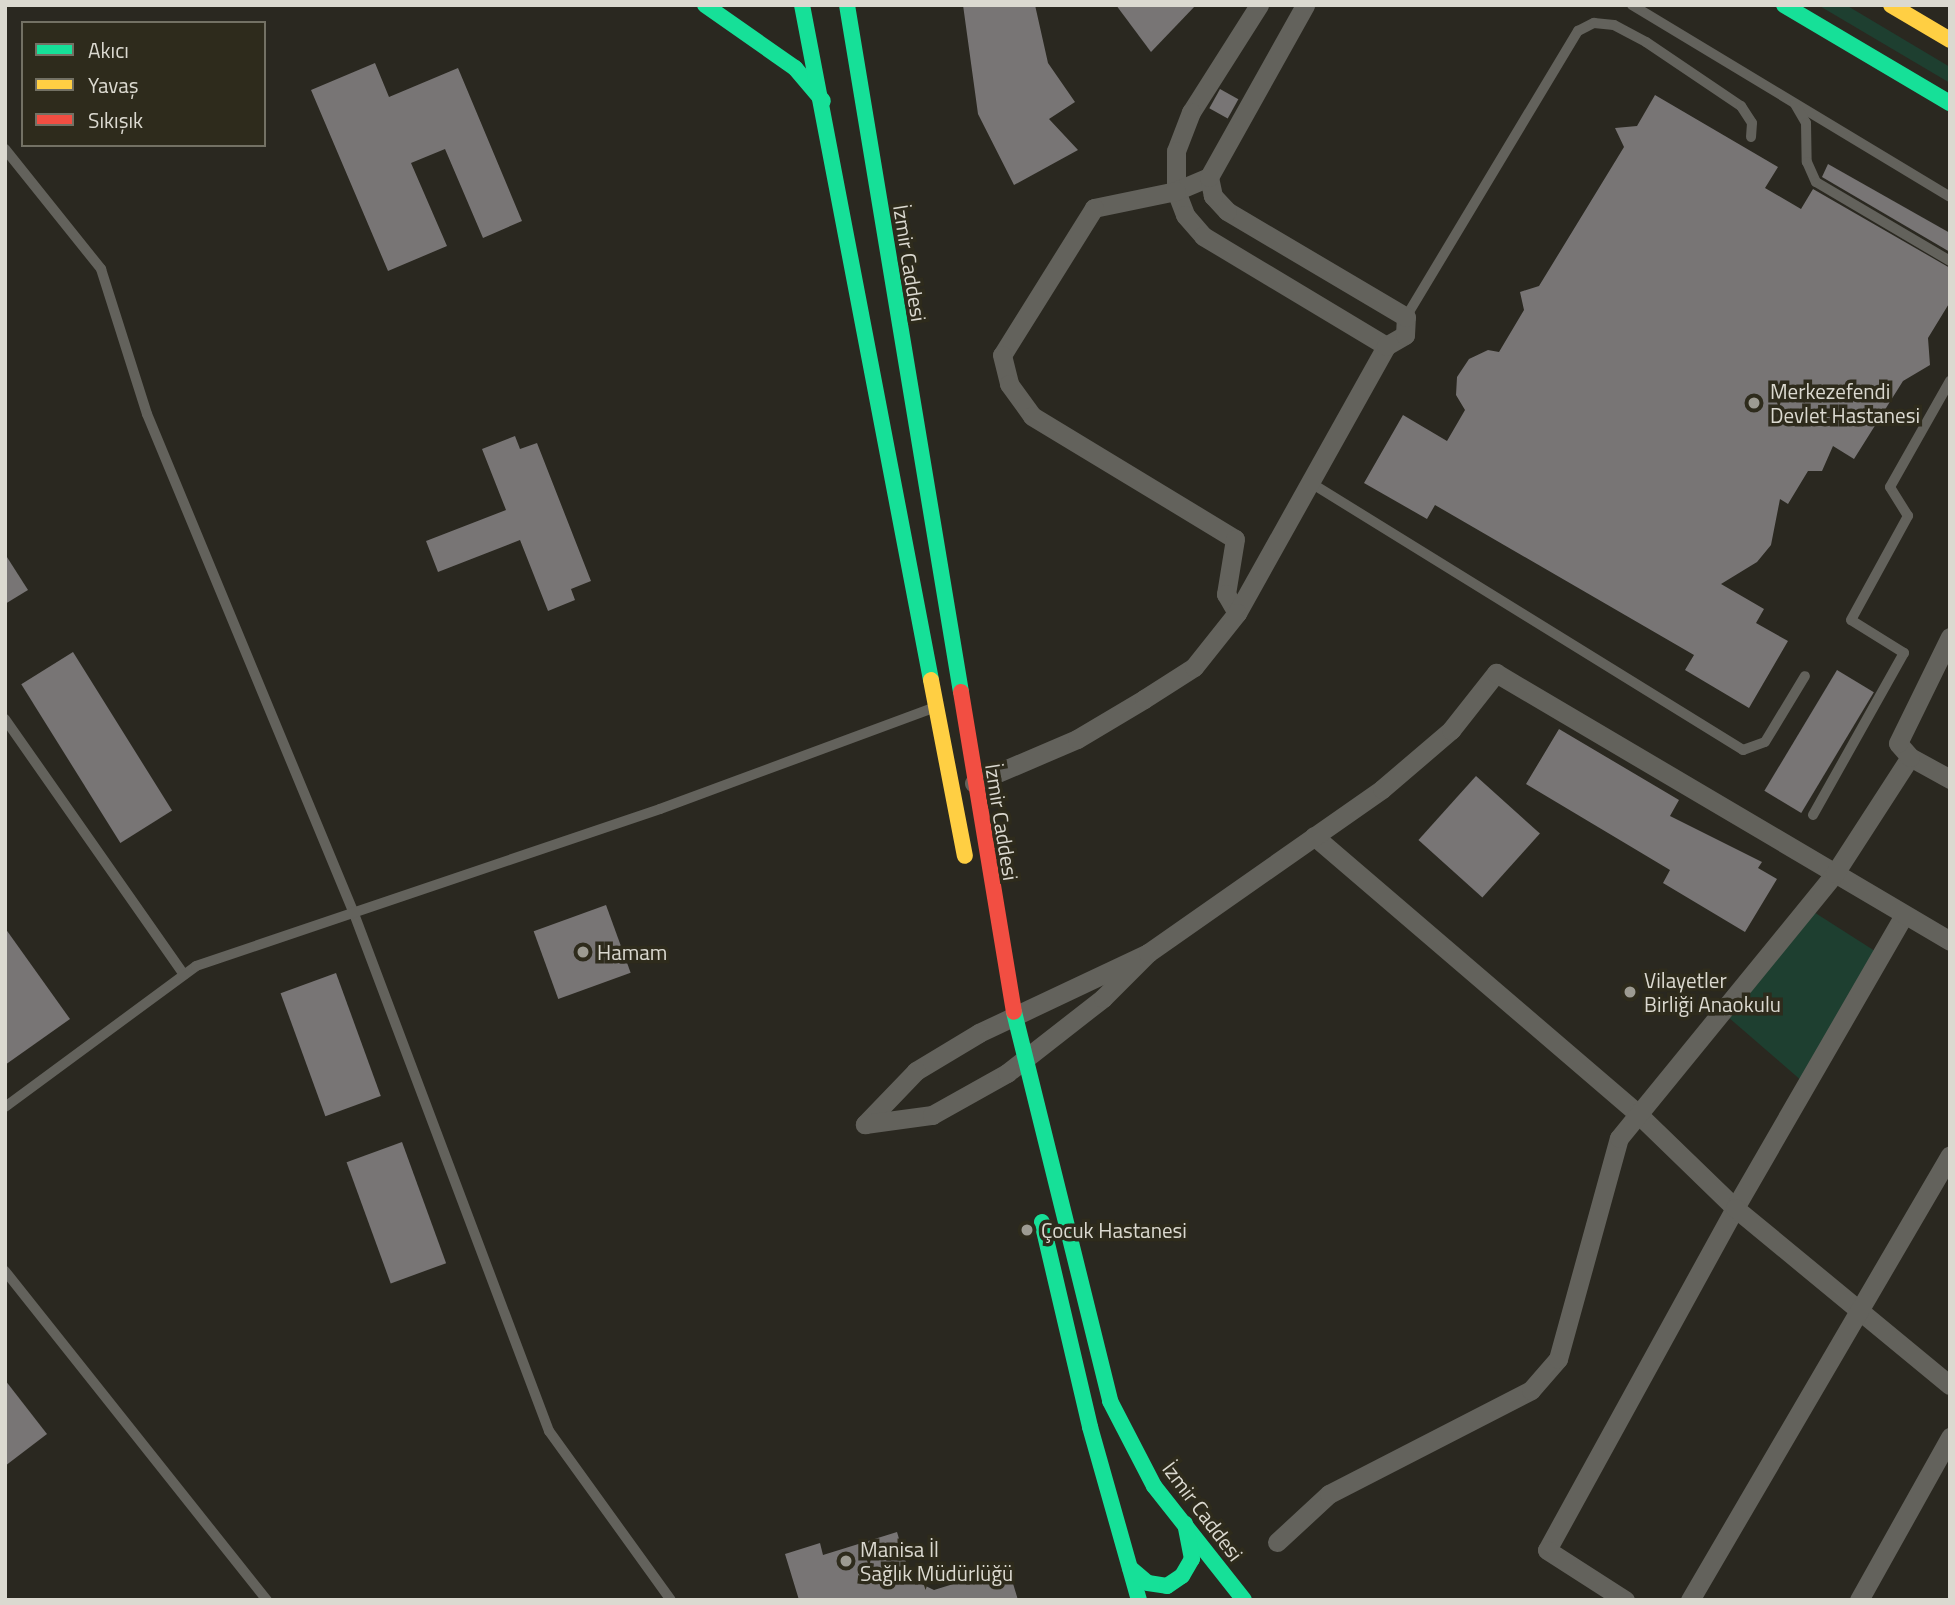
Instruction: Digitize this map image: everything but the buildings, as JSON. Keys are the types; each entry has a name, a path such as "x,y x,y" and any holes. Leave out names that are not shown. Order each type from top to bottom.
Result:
{"main road":[{"path":"705,5 795,68 823,101"},
{"name":"İzmir Caddesi","path":"802,5 823,101 935,707 970,879"},
{"name":"İzmir Caddesi","path":"847,5 974,783 1013,1073 1110,1401 1154,1486 1244,1600"},
{"path":"1775,5 1834,35"},
{"path":"1784,5 1950,103"},
{"path":"1891,5 1950,40"},
{"path":"951,787 974,783"},
{"name":"İzmir Caddesi","path":"993,997 1006,1021"},
{"path":"1037,1202 1139,1600"},
{"path":"1130,1568 1148,1583 1167,1586 1182,1576 1192,1559 1184,1523"}],"street":[{"path":"1259,5 1191,112 1176,151 1176,191 1185,215 1203,236 1386,346"},
{"path":"1237,613 1226,594 1235,539 1032,416 1010,384 1002,355 1094,208 1176,191 1209,177 1305,5"},
{"path":"974,783 1077,739 1194,667 1237,613 1386,346 1405,335 1406,317 1227,211 1213,197 1209,177"},
{"path":"1950,637 1898,743 1910,757 1950,779"},
{"path":"1148,953 1103,998 1013,1073 932,1115 865,1124 916,1071 1006,1021 1148,953 1314,836 1451,730 1496,673 1950,941"},
{"path":"1277,1542 1329,1494 1531,1390 1558,1359 1619,1138 1835,873 1910,757"},
{"path":"1314,836 1637,1114 1735,1209 1860,1308 1950,1385"},
{"path":"1625,1600 1547,1549 1735,1209 1904,915"},
{"path":"1690,1600 1950,1155"},
{"path":"1858,1600 1950,1437"}],"lane":[{"path":"1632,5 1950,197"},
{"path":"1406,317 1578,31 1594,23 1614,25 1646,42 1741,106 1752,122 1751,137"},
{"path":"1793,101 1806,123 1807,162 1816,182 1950,261"},
{"path":"5,149 101,269 148,414 353,911 549,1430 671,1600"},
{"path":"1814,815 1904,653 1851,620 1908,516 1890,487 1950,381"},
{"path":"1311,483 1743,750 1765,742 1805,676"},
{"path":"5,1107 184,975 353,911 660,808 935,707"},
{"path":"5,719 184,975"},
{"path":"5,1271 267,1600"}],"green space":[{"path":"1818,5 1846,5 1950,67 1950,83"},
{"path":"1806,907 1878,953 1803,1082 1728,1017"}],"traffic: fast":[{"path":"705,5 795,68 823,101"},
{"path":"802,5 931,680"},
{"path":"847,5 961,692"},
{"path":"1784,5 1950,103"},
{"path":"1014,1012 1110,1401 1154,1486 1244,1600"},
{"path":"1042,1222 1090,1427 1139,1600"},
{"path":"1130,1568 1148,1583 1167,1586 1182,1576 1192,1559 1185,1524"}],"traffic: slow":[{"path":"1891,5 1950,40"},
{"path":"931,680 965,856"}],"traffic: jam":[{"path":"961,692 1014,1012"}],"place":[{"name":"Merkezefendi Devlet Hastanesi","path":"1754,403"},
{"name":"Hamam","path":"583,952"},
{"name":"Vilayetler Birliği Anaokulu","path":"1630,992"},
{"name":"Çocuk Hastanesi","path":"1027,1230"},
{"name":"Manisa İl Sağlık Müdürlüğü","path":"846,1561"}]}
